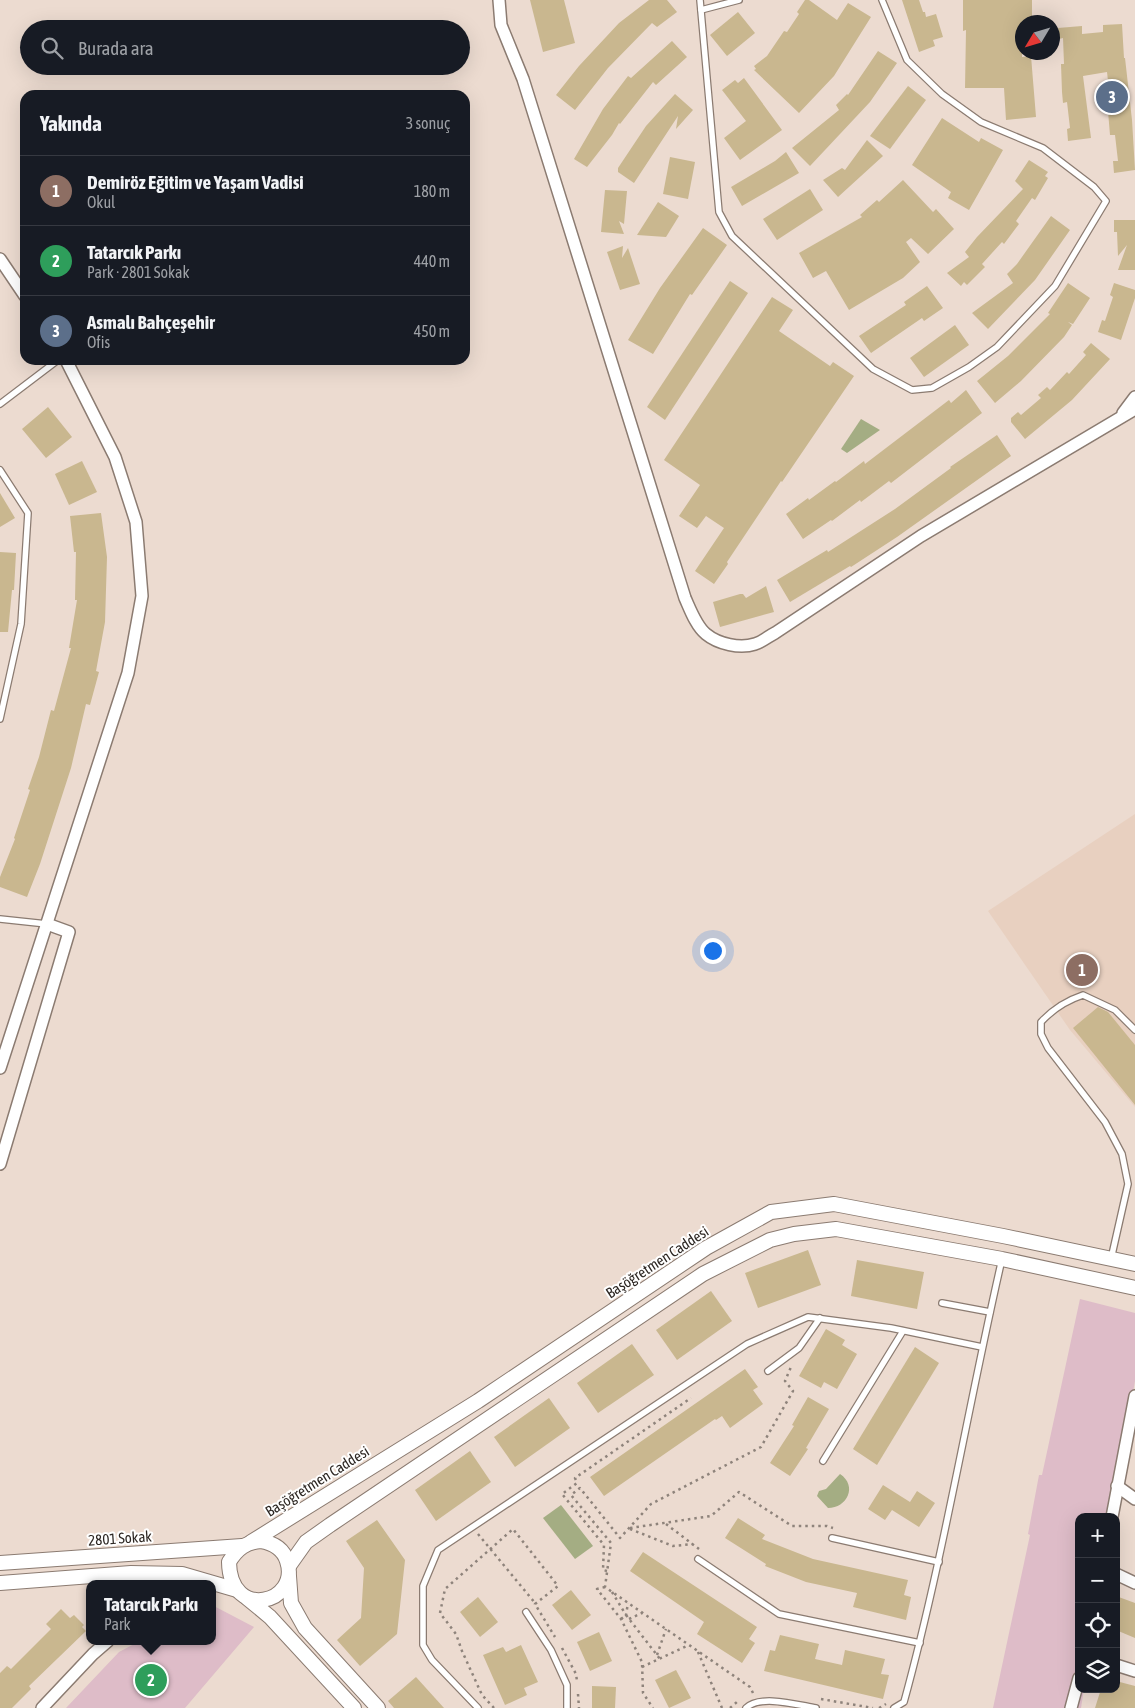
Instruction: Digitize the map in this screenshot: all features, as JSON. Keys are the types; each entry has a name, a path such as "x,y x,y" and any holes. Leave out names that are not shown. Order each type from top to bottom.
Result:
{"street":[{"path":"499,0 501,25 523,78 684,598 693,616 706,634 722,642 737,646 754,644 775,633 921,536 1135,409"},
{"path":"0,259 20,289"},
{"path":"0,1068 128,673 142,596 136,522 115,457 69,365"},
{"path":"1121,416 1135,397"},
{"path":"0,1164 68,932 47,924"},
{"name":"Başöğretmen Caddesi","path":"242,1594 232,1582 229,1562 247,1544 478,1401 706,1248 771,1212 834,1204 1003,1236 1135,1264"},
{"path":"216,1586 254,1600 272,1598 286,1585 289,1571 306,1542 704,1274 770,1240 794,1234 836,1229 1002,1259 1135,1288"},
{"path":"1113,1513 1135,1397"},
{"path":"1117,1486 1135,1499"},
{"name":"Başöğretmen Caddesi","path":"247,1544 261,1540 280,1548 286,1556 289,1571"},
{"name":"2801 Sokak","path":"0,1563 247,1544"},
{"path":"289,1571 291,1603 304,1628 378,1708"},
{"path":"0,1583 131,1573 182,1574 198,1580"},
{"path":"1120,1576 1135,1583"},
{"path":"242,1594 270,1617 354,1708"},
{"path":"42,1708 103,1645"},
{"path":"311,1661 324,1648"},
{"path":"1120,1666 1135,1671"},
{"path":"1071,1708 1075,1693"}],"lane":[{"path":"700,0 719,212 732,236 873,370 912,390 932,388 969,367 997,347 1055,286 1106,201 1094,187 1043,148 981,122 942,94 907,60 882,0"},
{"path":"701,10 739,0"},
{"path":"0,404 51,365"},
{"path":"0,470 28,512 21,624 0,719"},
{"path":"0,919 47,924"},
{"path":"1111,1259 1128,1184 1122,1154 1105,1122 1048,1048 1041,1034 1041,1022 1049,1014 1074,998 1083,995 1115,1010 1135,1030"},
{"path":"894,1708 904,1702 920,1643 939,1562 982,1347 1002,1259"},
{"path":"942,1303 990,1312"},
{"path":"478,1708 432,1660 423,1645 424,1586 438,1550 747,1344 808,1317 903,1331 982,1347"},
{"path":"768,1371 800,1348 820,1318"},
{"path":"823,1461 903,1331"},
{"path":"832,1538 939,1562"},
{"path":"701,1560 779,1614 920,1643"},
{"path":"526,1612 551,1650 567,1685 567,1708"},
{"path":"746,1708 750,1703 771,1701 816,1708"}],"path":[{"path":"605,1587 611,1544 571,1496 580,1488 620,1538 651,1504 761,1448 794,1391 785,1381 800,1348"},
{"path":"607,1571 603,1570 604,1545 562,1494 577,1483 575,1478 691,1398"},
{"path":"629,1528 711,1516 739,1492 792,1526 827,1526 836,1529"},
{"path":"666,1524 708,1555 701,1560"},
{"path":"473,1527 535,1604 556,1638"},
{"path":"629,1528 673,1546 693,1544"},
{"path":"494,1708 482,1695 456,1634 440,1613 445,1589 513,1530 558,1586 526,1612"},
{"path":"652,1708 643,1693 642,1662 621,1619 597,1589 605,1587 750,1687 758,1702"},
{"path":"611,1591 626,1615 660,1659"},
{"path":"621,1619 626,1615 628,1603"},
{"path":"629,1619 642,1612"},
{"path":"657,1655 666,1629"},
{"path":"642,1667 689,1645"},
{"path":"561,1646 576,1674 577,1682"},
{"path":"697,1650 722,1708"},
{"path":"578,1690 579,1708"}],"shaded area":[{"path":"861,419 880,430 847,453 841,449"},
{"path":"1135,814 1135,1107 1070,1030 988,911"},
{"path":"1080,1299 1135,1313 1135,1381 1113,1513 1075,1513 1075,1693 1083,1693 1081,1708 993,1708 1030,1535 1028,1534 1039,1475 1042,1475"},
{"path":"840,1474 848,1484 848,1495 840,1504 828,1508 817,1496 819,1491 826,1489"},
{"path":"561,1505 593,1546 575,1559 543,1518"},
{"path":"216,1607 254,1627 185,1708 66,1708 119,1652 132,1645 216,1645"}],"building":[{"path":"530,0 564,0 575,43 543,52"},
{"path":"649,0 667,0 677,12 657,27 652,23 608,68 575,110 556,95 579,66 619,23"},
{"path":"805,0 809,0 837,20 848,3 871,17 834,76 799,113 754,70 756,69 754,66 767,56 784,31 787,32 799,14 797,12"},
{"path":"902,0 919,0 926,17 936,14 943,37 933,40 935,46 919,52"},
{"path":"963,0 1032,0 1032,15 1015,15 1015,60 1031,60 1036,117 1006,120 1004,88 965,88 966,30 963,31"},
{"path":"738,12 755,33 727,56 710,35"},
{"path":"1122,24 1135,170 1114,173 1113,161 1118,161 1115,135 1110,135 1107,99 1110,99 1107,72 1083,76 1091,138 1068,141 1067,129 1070,128 1067,102 1063,103 1061,64 1064,64 1063,38 1060,39 1060,28 1082,26 1082,34 1103,32 1103,25"},
{"path":"672,41 687,57 656,85 653,82 619,123 587,167 574,159 603,109 628,76 631,78"},
{"path":"878,51 897,63 870,102 810,166 792,148 839,110 836,105 848,95"},
{"path":"744,78 782,130 740,160 724,138 746,121 722,90 735,80 738,83"},
{"path":"908,86 926,100 890,149 870,136"},
{"path":"675,94 693,110 676,129 678,116 634,183 618,172 618,168 646,126"},
{"path":"942,118 979,142 981,138 1003,150 969,210 948,198 951,192 912,165"},
{"path":"867,140 883,156 838,197 823,180 842,168 845,170"},
{"path":"786,152 799,173 742,206 731,187 775,161"},
{"path":"670,157 695,162 688,199 663,194"},
{"path":"1029,160 1048,172 1045,176 1048,178 1035,200 1032,198 1016,221 1019,224 1004,244 1002,242 982,264 985,267 967,285 964,282 961,286 947,273 969,257 965,252 1023,189 1015,181"},
{"path":"903,180 933,212 936,209 954,229 928,254 911,238 906,242 920,262 903,278 849,310 826,271 813,278 799,253 862,217 860,215 877,200 879,202"},
{"path":"810,189 823,210 777,240 763,219"},
{"path":"605,190 627,191 624,224 619,221 624,234 601,232"},
{"path":"658,202 679,216 666,237 637,235"},
{"path":"1051,216 1070,230 1035,280 988,329 972,313 1013,283 1007,274 1017,264"},
{"path":"1114,220 1135,220 1135,270 1118,270 1127,245 1118,256 1117,232 1114,232"},
{"path":"703,228 727,245 692,295 690,294 653,354 628,340 660,288"},
{"path":"623,246 622,258 628,248 640,284 620,290 607,252"},
{"path":"730,281 748,293 665,420 647,407"},
{"path":"1068,283 1090,298 1073,324 1068,322 1072,325 1064,337 1021,381 995,403 977,381 1008,356 1050,314 1048,313"},
{"path":"1114,283 1135,290 1135,298 1121,340 1098,332 1102,320 1105,321 1113,297 1110,295"},
{"path":"927,286 943,308 924,321 922,318 871,353 859,336 906,305 904,302"},
{"path":"772,297 793,310 779,331 830,366 833,362 854,376 781,481 714,584 695,571 724,528 706,516 697,528 679,516 700,485 664,460"},
{"path":"955,325 969,345 924,377 910,358"},
{"path":"1091,343 1110,359 1072,400 1025,439 1011,422 1011,418 1018,412 1021,415 1041,398 1038,395 1047,387 1050,390 1067,372 1069,374 1086,355 1083,352"},
{"path":"966,390 982,413 891,483 889,481 861,502 860,500 832,521 803,539 786,514 808,498 809,500 836,482 864,461 865,464 949,400 951,403"},
{"path":"48,407 72,437 46,458 22,429"},
{"path":"997,435 1011,456 897,537 851,567 790,602 777,580 827,550 828,552 895,509 950,467"},
{"path":"82,461 97,492 69,505 55,474"},
{"path":"0,493 15,518 0,527"},
{"path":"101,513 107,557 105,622 96,671 99,672 90,705 86,704 71,768 40,864 27,897 0,887 0,877 15,839 51,710 54,711 71,648 69,648 77,600 75,600 76,552 74,552 70,516"},
{"path":"0,552 16,553 14,590 12,590 8,632 0,632"},
{"path":"766,586 774,612 720,627 713,602 740,594 743,594 746,598"},
{"path":"1098,1007 1108,1012 1135,1045 1135,1105 1073,1028"},
{"path":"808,1250 821,1285 758,1308 745,1273"},
{"path":"857,1260 924,1272 917,1309 851,1296"},
{"path":"711,1291 732,1321 677,1360 656,1330"},
{"path":"826,1329 845,1340 842,1345 857,1354 837,1389 824,1382 821,1388 799,1376"},
{"path":"632,1344 654,1375 598,1413 577,1383"},
{"path":"915,1347 939,1363 877,1465 853,1449"},
{"path":"745,1369 758,1387 753,1390 763,1404 730,1428 722,1416 715,1419 604,1496 590,1477"},
{"path":"808,1397 829,1409 806,1448 808,1449 790,1476 770,1463 794,1426 792,1425"},
{"path":"549,1398 570,1428 515,1467 494,1437"},
{"path":"470,1451 491,1482 436,1521 415,1490"},
{"path":"883,1485 910,1502 917,1491 935,1503 919,1527 892,1510 885,1520 868,1509"},
{"path":"738,1518 765,1535 762,1539 813,1559 908,1580 904,1595 911,1597 906,1620 853,1607 857,1593 806,1582 765,1566 766,1564 725,1538"},
{"path":"377,1520 405,1560 397,1634 360,1666 337,1640 361,1618 364,1568 346,1541"},
{"path":"643,1552 757,1627 749,1639 755,1643 742,1663 697,1634 704,1622 630,1571"},
{"path":"571,1590 591,1615 572,1630 552,1605"},
{"path":"478,1597 498,1622 480,1637 460,1612"},
{"path":"1120,1597 1135,1603 1135,1638 1120,1632"},
{"path":"61,1609 70,1618 74,1615 84,1625 82,1627 86,1631 29,1686 31,1689 12,1708 0,1708 0,1673 7,1666 11,1669 51,1629 46,1624"},
{"path":"599,1632 612,1661 590,1671 577,1642"},
{"path":"780,1635 819,1644 815,1659 842,1665 845,1650 885,1659 881,1674 889,1675 883,1699 764,1671 770,1650 775,1651"},
{"path":"521,1645 538,1682 524,1688 527,1695 505,1705 483,1655 503,1647 506,1652"},
{"path":"676,1670 691,1698 669,1708 655,1680"},
{"path":"416,1677 444,1708 394,1708 388,1701"},
{"path":"1120,1682 1135,1686 1135,1708 1095,1708 1100,1693 1120,1693"},
{"path":"592,1686 616,1687 615,1708 592,1708"}],"place":[{"name":"Asmalı Bahçeşehir","path":"1112,97"},
{"name":"Demiröz Eğitim ve Yaşam Vadisi","path":"1082,970"},
{"name":"Tatarcık Parkı","path":"151,1680"}]}
